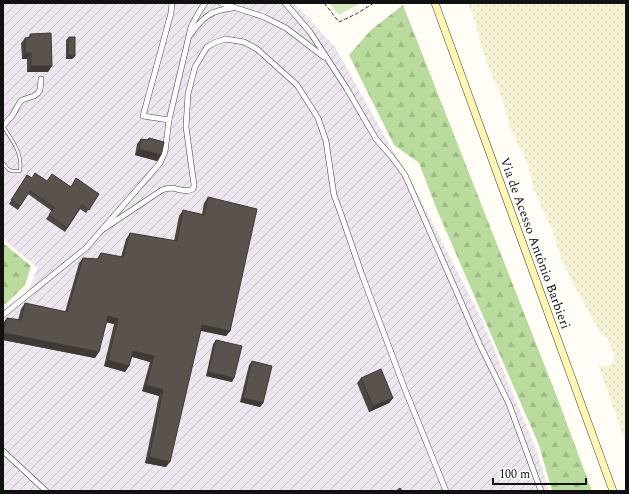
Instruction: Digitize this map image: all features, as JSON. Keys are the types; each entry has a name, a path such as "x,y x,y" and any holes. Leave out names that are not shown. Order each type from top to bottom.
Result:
{"main road":[{"name":"Via de Acesso Antônio Barbieri","path":"435,3 613,491"}],"street":[{"path":"169,120 143,116 171,13 172,3"},
{"path":"3,315 86,248 160,163 165,152 169,120 191,27 205,3"},
{"path":"221,3 264,17 286,28 328,60"},
{"path":"285,3 310,32 347,89 376,139 392,156 405,175 480,345 509,404 541,491"},
{"path":"188,38 196,26 210,14 221,9 235,7"},
{"path":"102,230 162,190 173,188 191,191 193,189 194,185 186,127 188,94 195,67 207,47 226,39 244,42 257,49 297,85 318,118 326,141 333,188 341,214 404,387 446,491"},
{"path":"3,126 12,116 22,100 38,93 40,90 41,79"},
{"path":"3,450 46,491"}],"lane":[{"path":"3,126 20,156 22,164 20,171 14,172 10,171 3,163"}],"path":[{"path":"324,3 339,22 374,3"}],"shaded area":[{"path":"3,3 294,3 335,47 390,146 404,167 481,318 535,447 549,491 3,491 3,310 28,291 38,268 3,239"},
{"path":"468,3 626,3 626,443 598,364 605,367 608,366 613,362 614,354 607,338 601,334 562,261 553,232 534,190 528,164 511,130 500,92 488,67 477,27"}],"green space":[{"path":"329,3 361,3 339,15"},
{"path":"403,5 557,397 592,491 552,491 539,445 437,210 419,163 394,145 349,55 371,30"},
{"path":"3,243 31,266 25,285 6,304 3,303"}],"building":[{"path":"51,33 52,66 31,66 31,53 25,53 25,38 31,37 30,34"},
{"path":"69,37 75,37 75,56 68,55"},
{"path":"149,138 164,142 161,155 139,149 141,139 148,140"},
{"path":"35,173 47,181 52,174 71,187 76,178 99,194 89,210 82,205 67,228 49,215 54,207 30,191 20,206 11,200 27,175 32,178"},
{"path":"208,197 257,209 230,331 202,325 170,462 149,457 163,390 146,385 154,356 133,351 129,366 108,360 118,319 108,316 99,352 3,332 7,318 21,320 25,303 67,312 83,258 98,259 101,253 123,257 130,233 177,241 183,210 204,215"},
{"path":"216,340 242,346 234,378 208,372"},
{"path":"252,361 272,366 263,403 243,398"},
{"path":"381,369 393,398 373,406 361,378"}]}
